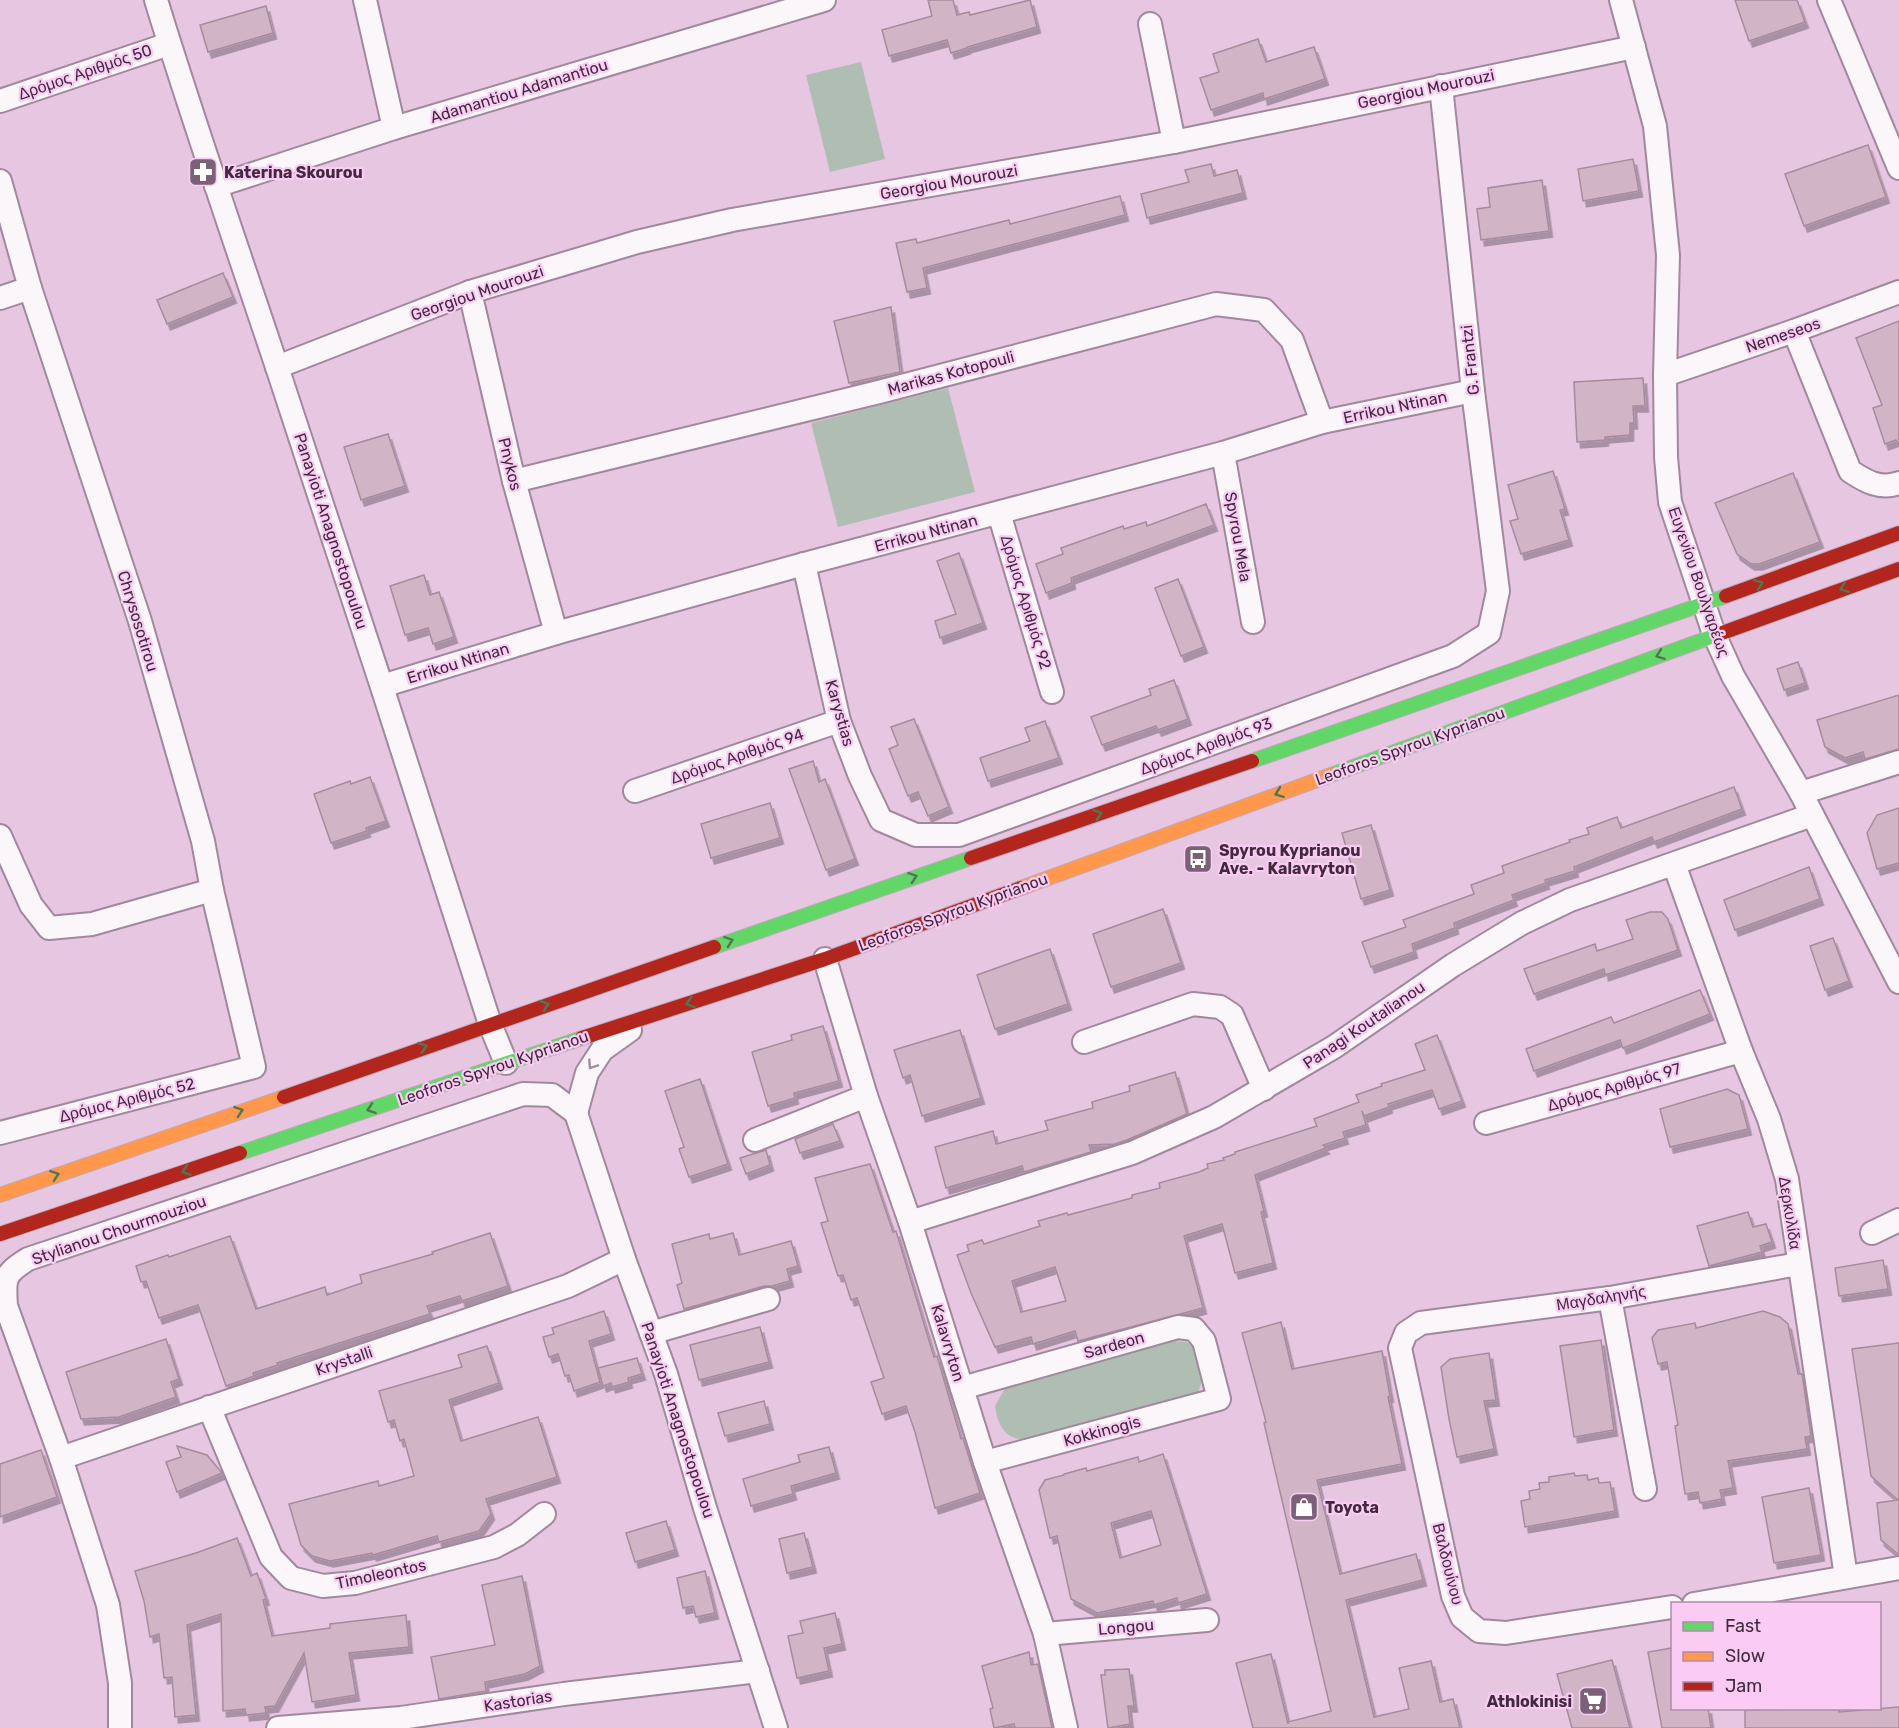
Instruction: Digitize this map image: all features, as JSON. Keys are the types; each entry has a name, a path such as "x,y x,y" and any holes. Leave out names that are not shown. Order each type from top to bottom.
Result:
{"main road":[{"path":"0,1195 1704,604 1899,533"},
{"name":"Leoforos Spyrou Kyprianou","path":"0,1234 653,1014 825,959 1714,634 1899,569"}],"street":[{"name":"Panayioti Anagnostopoulou","path":"156,0 382,686 490,1024 506,1063"},
{"path":"365,0 394,129"},
{"name":"Adamantiou Adamantiou","path":"216,186 394,129 824,0"},
{"name":"Ευγενίου Βουλγαρέως","path":"1622,0 1655,126 1667,243 1665,375 1666,457 1670,502 1714,634 1733,676 1893,957 1899,982"},
{"path":"1829,0 1899,168"},
{"path":"1150,24 1174,142"},
{"name":"Δρόμος Αριθμός 50","path":"0,101 169,44"},
{"name":"Georgiou Mourouzi","path":"277,367 470,292 637,242 732,220 1174,142 1634,46"},
{"name":"G. Frantzi","path":"1441,86 1473,391 1498,591 1489,633"},
{"name":"Chrysosotirou","path":"0,181 30,288 140,621 203,841 212,890 254,1067"},
{"path":"0,298 30,288"},
{"name":"Pnykos","path":"470,292 514,481 556,633"},
{"name":"Nemeseos","path":"1665,375 1794,332 1899,292"},
{"name":"Marikas Kotopouli","path":"514,481 879,392 1216,304 1264,310 1292,340 1322,422"},
{"path":"1794,332 1850,471 1869,484 1894,485 1899,483"},
{"name":"Errikou Ntinan","path":"382,686 556,633 804,564 1223,453 1322,422 1473,391"},
{"name":"Spyrou Mela","path":"1223,453 1254,622"},
{"name":"Δρόμος Αριθμός 92","path":"999,513 1052,692"},
{"name":"Karystias","path":"804,564 839,721 860,776 881,820 916,836"},
{"name":"Δρόμος Αριθμός 93","path":"916,836 959,836 1454,656 1489,633"},
{"name":"Δρόμος Αριθμός 94","path":"635,791 839,721"},
{"path":"1801,793 1899,762"},
{"name":"Panagi Koutalianou","path":"910,1222 1132,1153 1214,1117 1334,1047 1446,970 1522,922 1570,900 1812,815"},
{"path":"0,836 31,905 49,928 92,924 212,890"},
{"name":"Δερκυλίδα","path":"1674,864 1741,1051 1769,1119 1787,1179 1846,1577"},
{"name":"Kalavryton","path":"825,959 866,1096 910,1222 985,1462 1045,1634 1066,1728"},
{"path":"1084,1042 1193,1004 1220,1007 1232,1015 1264,1089"},
{"path":"576,1113 586,1074 602,1050 653,1014"},
{"name":"Δρόμος Αριθμός 97","path":"1486,1123 1741,1051"},
{"name":"Δρόμος Αριθμός 52","path":"0,1133 254,1067"},
{"name":"Stylianou Chourmouziou","path":"120,1728 120,1683 108,1605 61,1458 6,1306 4,1284 11,1270 28,1259 523,1094 552,1095 576,1113"},
{"path":"755,1140 866,1096"},
{"name":"Panayioti Anagnostopoulou","path":"576,1113 651,1333 776,1728"},
{"path":"1872,1233 1899,1220"},
{"name":"Krystalli","path":"61,1458 568,1286 624,1259"},
{"name":"Μαγδαληνής","path":"1406,1333 1420,1323 1610,1298 1798,1264"},
{"path":"1610,1298 1646,1489"},
{"path":"651,1333 768,1299"},
{"name":"Sardeon","path":"962,1388 1178,1327 1194,1329 1204,1341 1219,1399"},
{"name":"Βαλδουίνου","path":"1406,1333 1400,1348 1453,1596 1462,1617 1479,1631 1506,1632 1671,1607"},
{"name":"Kokkinogis","path":"985,1462 1219,1399"},
{"name":"Timoleontos","path":"208,1407 271,1557 291,1578 323,1586 355,1583 494,1547 517,1536 544,1514"},
{"path":"1705,1602 1899,1568"},
{"name":"Longou","path":"1045,1634 1208,1620"},
{"name":"Kastorias","path":"278,1728 401,1718 564,1694 758,1671"}],"shaded area":[{"path":"861,62 885,159 830,172 806,75"},
{"path":"948,388 975,492 838,527 811,423"},
{"path":"1172,1341 1186,1342 1194,1347 1202,1377 1196,1395 1028,1439 1014,1438 1009,1435 998,1420 995,1406 1009,1385"}],"building":[{"path":"928,0 953,0 957,15 969,12 970,15 1030,0 1037,27 951,53 947,40 889,56 882,30 932,16"},
{"path":"1735,0 1797,0 1805,22 1749,41"},
{"path":"266,6 273,33 208,52 200,25"},
{"path":"1258,39 1266,62 1314,47 1325,79 1264,99 1263,93 1211,110 1200,78 1219,72 1213,54"},
{"path":"1868,145 1886,197 1804,226 1785,174"},
{"path":"1633,159 1639,191 1583,201 1578,169"},
{"path":"1211,164 1214,176 1237,170 1243,193 1147,218 1141,194 1189,182 1185,170"},
{"path":"1542,180 1549,231 1481,240 1477,209 1490,207 1488,188"},
{"path":"1120,196 1125,215 923,268 927,288 907,292 896,243 916,239 917,243 1009,220 1010,224"},
{"path":"223,273 233,297 167,324 157,300"},
{"path":"891,307 900,372 849,383 834,321"},
{"path":"1899,321 1898,445 1896,440 1885,444 1873,408 1882,405 1856,338"},
{"path":"1643,378 1645,406 1633,406 1634,423 1630,423 1630,435 1577,442 1574,382"},
{"path":"388,434 405,486 361,500 344,447"},
{"path":"1553,471 1565,509 1560,510 1569,540 1521,554 1510,521 1518,519 1508,485"},
{"path":"1793,473 1820,542 1759,564 1751,564 1737,554 1715,503"},
{"path":"1206,504 1214,525 1071,578 1072,583 1046,593 1036,564 1063,554 1061,548 1123,526 1124,529 1146,522 1147,526"},
{"path":"959,553 983,623 940,638 935,621 956,614 937,561"},
{"path":"424,575 430,595 439,592 454,637 433,644 428,628 405,635 390,586"},
{"path":"1178,579 1204,647 1181,656 1155,588"},
{"path":"1798,662 1805,683 1784,690 1777,669"},
{"path":"1174,680 1188,719 1158,730 1156,726 1102,745 1091,717 1151,695 1149,689"},
{"path":"1899,695 1899,749 1865,759 1863,752 1845,758 1825,747 1817,720"},
{"path":"914,719 949,807 928,816 918,792 908,796 889,749 898,745 891,727"},
{"path":"1045,721 1059,758 988,781 980,758 1030,741 1025,728"},
{"path":"813,761 819,782 825,779 855,859 826,870 789,769"},
{"path":"370,777 386,821 366,828 367,831 331,843 314,794 350,781 351,784"},
{"path":"1734,787 1742,809 1654,842 1652,837 1574,867 1575,871 1545,880 1546,883 1512,895 1514,900 1454,923 1455,928 1412,944 1414,952 1371,967 1362,942 1406,927 1403,920 1474,894 1471,885 1504,873 1502,866 1589,834 1587,828 1617,817 1621,828"},
{"path":"770,803 780,838 711,858 701,824"},
{"path":"1899,808 1899,863 1877,869 1867,833 1877,815"},
{"path":"1371,825 1390,890 1361,899 1342,833"},
{"path":"1809,867 1820,899 1735,930 1724,900"},
{"path":"1163,909 1181,963 1111,987 1093,934"},
{"path":"1650,912 1662,912 1668,919 1678,950 1605,975 1604,969 1534,994 1524,969 1595,944 1597,951 1633,939 1626,920"},
{"path":"1833,938 1849,981 1825,990 1810,946"},
{"path":"1050,949 1068,1004 995,1029 977,975"},
{"path":"1700,990 1710,1014 1623,1048 1620,1040 1534,1071 1526,1049 1611,1017 1614,1023"},
{"path":"823,1026 839,1081 794,1093 795,1098 768,1106 752,1052 792,1040 791,1035"},
{"path":"960,1030 981,1098 922,1116 910,1075 903,1078 894,1050"},
{"path":"1437,1035 1462,1101 1439,1109 1432,1090 1388,1104 1389,1107 1364,1116 1362,1111 1366,1125 1343,1132 1345,1138 1323,1145 1326,1148 1255,1175 1273,1263 1235,1273 1222,1224 1184,1236 1203,1308 1078,1341 1075,1331 1033,1344 1031,1337 995,1347 957,1255 969,1251 967,1245 982,1240 984,1244 1040,1226 1038,1221 1132,1198 1132,1195 1160,1188 1159,1183 1208,1168 1207,1164 1224,1160 1223,1158 1235,1152 1317,1126 1314,1119 1359,1102 1356,1095 1382,1086 1381,1084 1425,1070 1415,1044","holes":["1055,1267 1066,1301 1021,1312 1012,1281"]},
{"path":"1175,1072 1187,1114 1115,1144 1089,1145 1091,1152 1024,1172 1022,1166 946,1188 935,1147 993,1131 996,1144 1048,1130 1045,1121 1093,1108 1092,1102 1130,1091 1129,1086"},
{"path":"700,1079 728,1164 689,1177 679,1149 684,1147 665,1091"},
{"path":"1727,1089 1739,1095 1748,1129 1670,1147 1660,1109"},
{"path":"833,1124 840,1141 800,1153 795,1139"},
{"path":"766,1150 770,1165 746,1174 740,1158"},
{"path":"870,1164 893,1232 896,1231 934,1357 937,1356 961,1439 963,1438 980,1493 935,1508 906,1406 882,1414 871,1382 884,1378 857,1298 851,1300 843,1275 838,1276 821,1223 828,1221 815,1178"},
{"path":"1748,1212 1753,1227 1766,1224 1772,1242 1760,1246 1762,1252 1709,1266 1697,1226"},
{"path":"490,1233 508,1286 462,1301 460,1296 427,1306 430,1314 277,1363 278,1365 253,1373 254,1376 226,1386 198,1305 159,1318 146,1281 141,1282 136,1266 230,1236 256,1309 325,1287 327,1295 362,1283 360,1275 433,1254 432,1252"},
{"path":"733,1233 739,1255 791,1241 798,1266 787,1269 790,1281 764,1286 684,1309 677,1285 682,1283 672,1244 709,1234 710,1239"},
{"path":"1883,1260 1888,1289 1839,1296 1835,1268"},
{"path":"604,1311 611,1334 589,1341 600,1382 574,1391 569,1375 565,1376 558,1354 549,1357 543,1337 554,1334 552,1328"},
{"path":"1763,1311 1780,1317 1788,1324 1798,1374 1802,1374 1811,1436 1805,1437 1807,1449 1728,1461 1733,1488 1720,1490 1722,1499 1700,1503 1698,1492 1685,1494 1675,1426 1678,1425 1667,1362 1658,1364 1652,1338 1658,1330 1695,1323 1696,1328"},
{"path":"1281,1322 1292,1369 1382,1351 1390,1396 1388,1397 1402,1464 1317,1480 1340,1574 1416,1554 1423,1580 1346,1600 1374,1717 1409,1709 1399,1668 1431,1661 1440,1702 1453,1699 1460,1728 1253,1728 1236,1663 1271,1654 1288,1724 1288,1722 1331,1711 1264,1423 1266,1422 1242,1333"},
{"path":"760,1327 769,1362 699,1380 690,1345"},
{"path":"166,1339 179,1379 171,1382 176,1397 119,1417 81,1419 66,1372"},
{"path":"1601,1340 1614,1430 1574,1437 1560,1346"},
{"path":"1899,1343 1899,1555 1881,1540 1877,1503 1898,1500 1871,1476 1852,1349"},
{"path":"487,1346 499,1383 449,1400 461,1441 538,1417 557,1477 486,1499 491,1514 479,1531 439,1542 437,1536 373,1555 372,1553 330,1561 312,1556 301,1545 289,1504 378,1481 379,1486 414,1476 404,1439 400,1441 394,1420 388,1422 379,1391 462,1367 458,1355"},
{"path":"1489,1353 1496,1400 1484,1401 1494,1449 1457,1457 1441,1367 1450,1359"},
{"path":"637,1358 642,1374 628,1378 629,1382 612,1387 611,1383 603,1386 598,1368"},
{"path":"764,1401 770,1424 725,1436 718,1413"},
{"path":"177,1446 207,1455 222,1473 177,1492 166,1462 181,1457"},
{"path":"829,1447 836,1473 791,1486 793,1494 751,1506 743,1479 800,1462 798,1455"},
{"path":"41,1450 57,1497 0,1517 0,1464"},
{"path":"1163,1454 1207,1594 1178,1603 1177,1598 1154,1605 1153,1601 1097,1613 1071,1599 1057,1536 1050,1538 1039,1490 1045,1480 1064,1474 1086,1468 1087,1471 1138,1457 1139,1462","holes":["1151,1511 1161,1545 1120,1558 1111,1523"]},
{"path":"1574,1473 1575,1476 1587,1475 1588,1480 1598,1478 1599,1483 1610,1482 1615,1511 1525,1527 1521,1501 1530,1499 1529,1491 1540,1489 1539,1483 1549,1482 1549,1477"},
{"path":"1809,1488 1821,1555 1774,1563 1762,1497"},
{"path":"666,1521 675,1550 635,1562 626,1533"},
{"path":"804,1533 813,1567 787,1573 779,1539"},
{"path":"237,1538 251,1576 257,1573 266,1599 263,1600 272,1636 330,1628 330,1624 406,1615 409,1647 349,1653 356,1695 312,1702 304,1653 275,1706 265,1707 266,1713 246,1715 245,1709 223,1711 221,1614 187,1625 196,1715 175,1717 172,1677 164,1678 159,1634 150,1637 144,1601 135,1571"},
{"path":"705,1571 715,1613 696,1617 693,1606 683,1608 677,1578"},
{"path":"522,1576 540,1666 525,1674 485,1682 486,1691 439,1699 431,1657 495,1645 482,1585"},
{"path":"835,1613 842,1644 824,1648 829,1671 797,1678 788,1636 803,1633 800,1621"},
{"path":"1671,1648 1671,1710 1708,1710 1711,1728 1662,1728 1648,1652"},
{"path":"1029,1652 1031,1665 1038,1664 1052,1728 1015,1728 1014,1724 994,1728 990,1709 993,1708 982,1666"},
{"name":"Athlokinisi","path":"1612,1660 1630,1728 1572,1728 1557,1674"},
{"path":"1129,1669 1134,1706 1128,1706 1130,1724 1108,1728 1101,1675 1105,1675 1105,1670"},
{"path":"1899,1707 1899,1728 1745,1728 1745,1710 1839,1710 1839,1712"}],"traffic: fast":[{"path":"1252,761 1726,596"},
{"path":"1331,775 1722,633"},
{"path":"714,947 971,858"},
{"path":"240,1153 582,1038"}],"traffic: slow":[{"path":"1021,888 1331,775"},
{"path":"0,1195 284,1097"}],"traffic: jam":[{"path":"1726,596 1899,533"},
{"path":"1722,633 1899,569"},
{"path":"971,858 1252,761"},
{"path":"582,1038 825,959 1021,888"},
{"path":"284,1097 714,947"},
{"path":"0,1234 240,1153"}],"place":[{"name":"Katerina Skourou","path":"203,172"},
{"name":"Spyrou Kyprianou Ave. - Kalavryton","path":"1198,859"},
{"name":"Toyota","path":"1304,1507"},
{"name":"Athlokinisi","path":"1593,1701"}]}
